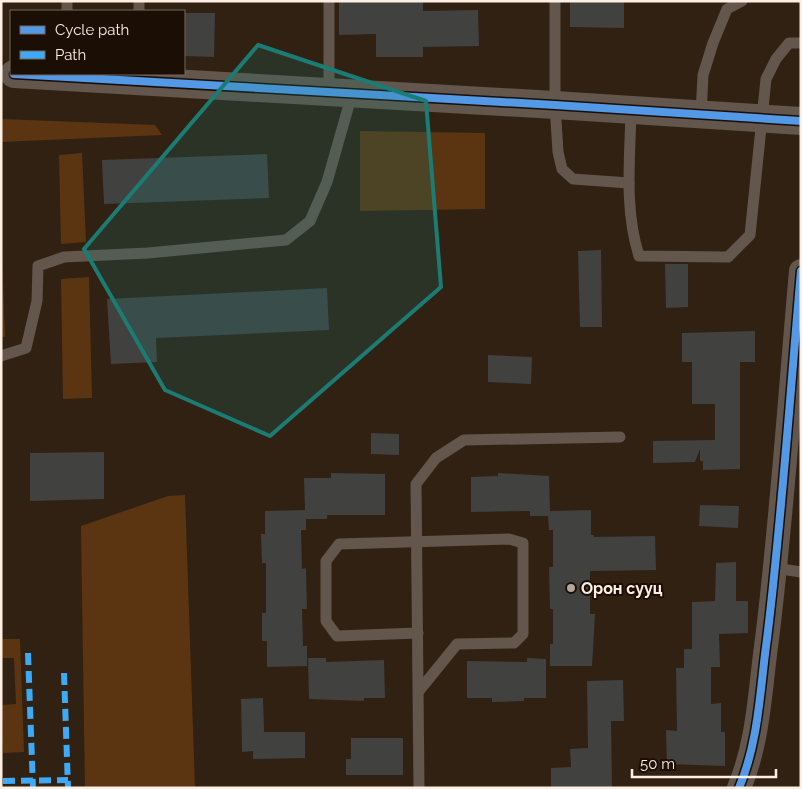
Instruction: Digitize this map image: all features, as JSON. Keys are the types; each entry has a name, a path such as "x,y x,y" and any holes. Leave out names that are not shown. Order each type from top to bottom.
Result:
{"street":[{"path":"40,75 139,78 341,94 555,105 801,121"},
{"path":"739,788 753,743 776,568 801,271"}],"lane":[{"path":"1,356 26,348 36,302 38,266 64,257 148,253 286,240 310,221 327,182 341,94 329,1"},
{"path":"555,1 555,105 558,152 562,169 573,178 629,183"},
{"path":"701,115 703,74 713,43 727,9 742,1"},
{"path":"631,111 629,183 632,232 639,256 728,257 750,235 760,119 766,79 776,59 789,43 801,43"},
{"path":"419,788 416,484 436,458 464,440 620,437"},
{"path":"418,633 337,636 326,620 326,561 338,544 509,538 523,543 523,634 514,643 457,644 419,691"},
{"path":"776,568 801,572"}],"highlighted area":[{"path":"258,45 426,101 441,287 270,436 165,390 84,249"}],"shaded area":[{"path":"1,119 155,125 162,135 1,142"},
{"path":"360,131 485,133 485,209 360,211"},
{"path":"82,153 86,242 61,244 59,155"},
{"path":"1,222 5,337 1,337"},
{"path":"89,277 92,398 63,399 61,279"},
{"path":"185,495 195,788 85,788 81,526 168,496"},
{"path":"1,639 20,639 24,752 3,753 2,705 16,704 14,658 1,658"}],"building":[{"path":"339,1 423,1 423,11 478,10 479,46 423,47 423,57 376,57 376,34 339,35"},
{"path":"570,1 624,1 624,28 570,27"},
{"path":"185,13 215,13 214,57 185,56"},
{"path":"267,154 269,198 104,204 102,160"},
{"path":"601,250 602,327 580,327 578,251"},
{"path":"665,264 688,264 688,307 666,308"},
{"path":"327,288 329,330 156,338 157,362 111,364 107,299"},
{"path":"755,331 755,362 740,362 740,469 703,470 703,461 700,461 700,449 695,462 653,463 653,441 715,440 715,404 692,404 692,362 682,362 682,333"},
{"path":"488,355 532,357 531,384 488,382"},
{"path":"371,433 399,434 399,455 371,454"},
{"path":"104,452 104,499 30,501 30,453"},
{"path":"331,473 385,474 385,515 327,515 327,519 306,519 306,530 301,530 302,569 306,568 307,609 302,609 303,646 307,646 307,666 267,667 267,641 262,641 262,613 266,613 266,563 262,563 261,534 265,534 265,511 305,510 304,478 331,478"},
{"path":"498,473 549,476 550,511 591,510 591,535 594,535 594,537 655,536 656,570 590,571 590,614 595,614 592,666 550,666 550,644 553,644 553,609 550,609 549,567 553,567 553,530 549,530 548,516 530,516 530,511 471,512 471,477 498,476"},
{"path":"700,505 739,506 738,528 699,526"},
{"path":"736,562 736,601 748,601 748,633 719,634 720,667 711,667 711,704 721,703 721,732 725,732 725,766 667,764 666,730 677,731 676,668 684,668 684,649 692,649 692,602 715,601 716,563"},
{"path":"308,658 326,658 326,662 384,660 385,698 364,698 364,701 309,699"},
{"path":"527,658 546,659 546,698 524,698 524,701 492,702 492,698 467,698 467,661 527,662"},
{"path":"623,680 624,721 611,721 612,788 551,788 551,768 571,767 570,749 588,748 587,681"},
{"path":"263,698 264,732 305,732 305,758 253,759 253,751 242,752 241,699"},
{"path":"351,738 403,738 403,775 346,775 346,759 351,759"}],"marked path":[{"path":"28,653 33,788"},
{"path":"64,673 68,788"},
{"path":"3,781 68,780"}],"cycle path":[{"path":"31,75 801,121"},
{"path":"739,788 751,752 760,695 786,455 801,271"}],"place":[{"name":"Орон сууц","path":"571,588"}]}
